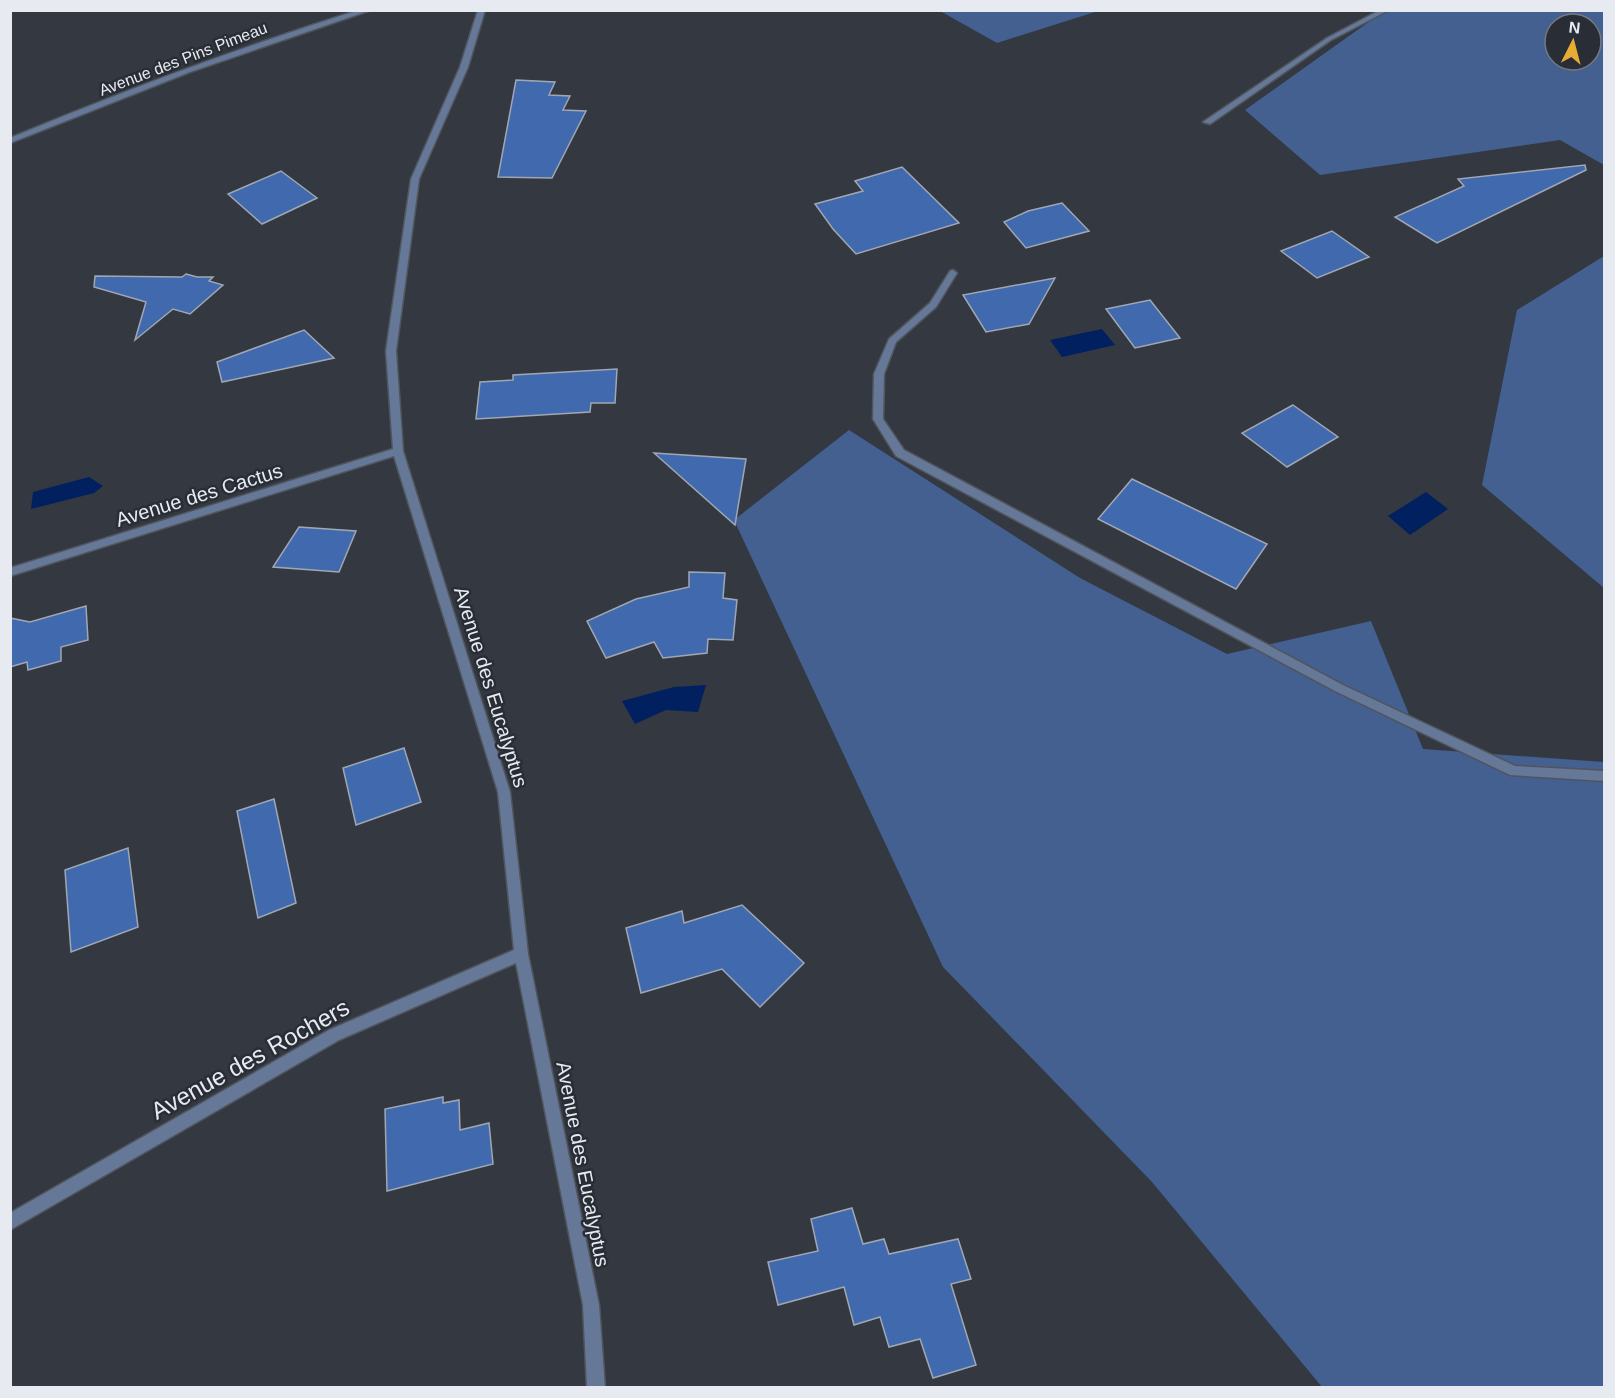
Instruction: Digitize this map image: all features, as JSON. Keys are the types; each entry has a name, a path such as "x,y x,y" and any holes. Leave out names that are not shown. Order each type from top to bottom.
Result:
{"street":[{"name":"Avenue des Pins Pimeau","path":"10,141 64,118 290,34 368,10"},
{"name":"Avenue des Eucalyptus","path":"482,10 464,67 414,178 391,351 398,451 504,792 521,954 591,1305 596,1388"},
{"path":"1207,122 1329,39 1386,10"},
{"path":"953,273 933,305 892,341 879,374 878,419 900,453 1339,688 1514,771 1605,776"},
{"name":"Avenue des Cactus","path":"10,572 398,451"},
{"name":"Avenue des Rochers","path":"10,1222 334,1035 521,954"}],"shaded area":[{"path":"940,10 1098,11 997,43"},
{"path":"1384,11 1604,11 1604,165 1560,140 1320,175 1245,110"},
{"path":"1604,256 1604,588 1482,485 1517,310"},
{"path":"1102,329 1115,345 1062,357 1050,340"},
{"path":"849,430 1080,578 1227,654 1371,621 1423,749 1604,762 1604,1387 1322,1387 1152,1182 943,967 734,520"},
{"path":"89,477 103,486 94,493 31,509 33,492"},
{"path":"1426,492 1448,509 1410,535 1388,516"},
{"path":"706,685 698,712 666,710 635,724 622,701 674,687"}],"building":[{"path":"516,80 555,82 549,95 570,96 563,110 586,111 552,178 498,177"},
{"path":"1585,165 1586,170 1437,243 1395,217 1464,186 1458,179"},
{"path":"902,167 959,223 856,254 833,229 815,204 863,191 855,181"},
{"path":"281,171 317,198 262,224 228,194"},
{"path":"1062,203 1089,231 1026,248 1004,222 1028,211"},
{"path":"1332,231 1369,257 1317,278 1281,251"},
{"path":"186,274 213,277 209,281 223,285 190,314 173,309 135,340 146,302 94,287 95,276 182,277"},
{"path":"1055,278 1029,324 986,332 963,295"},
{"path":"1150,300 1180,338 1135,348 1106,309"},
{"path":"304,330 334,358 222,382 217,362"},
{"path":"617,369 615,403 591,403 590,412 476,419 480,382 513,380 513,375"},
{"path":"1293,405 1338,437 1287,467 1242,433"},
{"path":"654,453 746,459 735,525"},
{"path":"1132,479 1267,544 1236,589 1098,519"},
{"path":"299,527 356,531 339,572 273,567"},
{"path":"689,572 725,573 723,598 737,600 733,640 708,639 707,653 663,658 654,642 606,658 587,621 636,599 689,587"},
{"path":"86,606 88,640 61,647 61,661 28,670 27,662 10,667 10,618 30,622"},
{"path":"404,748 421,802 356,825 343,768"},
{"path":"274,799 296,903 258,918 237,811"},
{"path":"128,848 138,927 71,952 65,870"},
{"path":"742,905 804,963 760,1007 722,969 641,993 626,928 682,911 684,923"},
{"path":"443,1097 443,1103 459,1100 460,1130 489,1123 493,1164 387,1191 385,1109"},
{"path":"852,1208 863,1244 884,1239 889,1254 958,1239 971,1279 951,1284 976,1365 933,1378 920,1339 889,1347 880,1317 854,1325 844,1287 778,1305 768,1262 818,1251 811,1219"}]}
